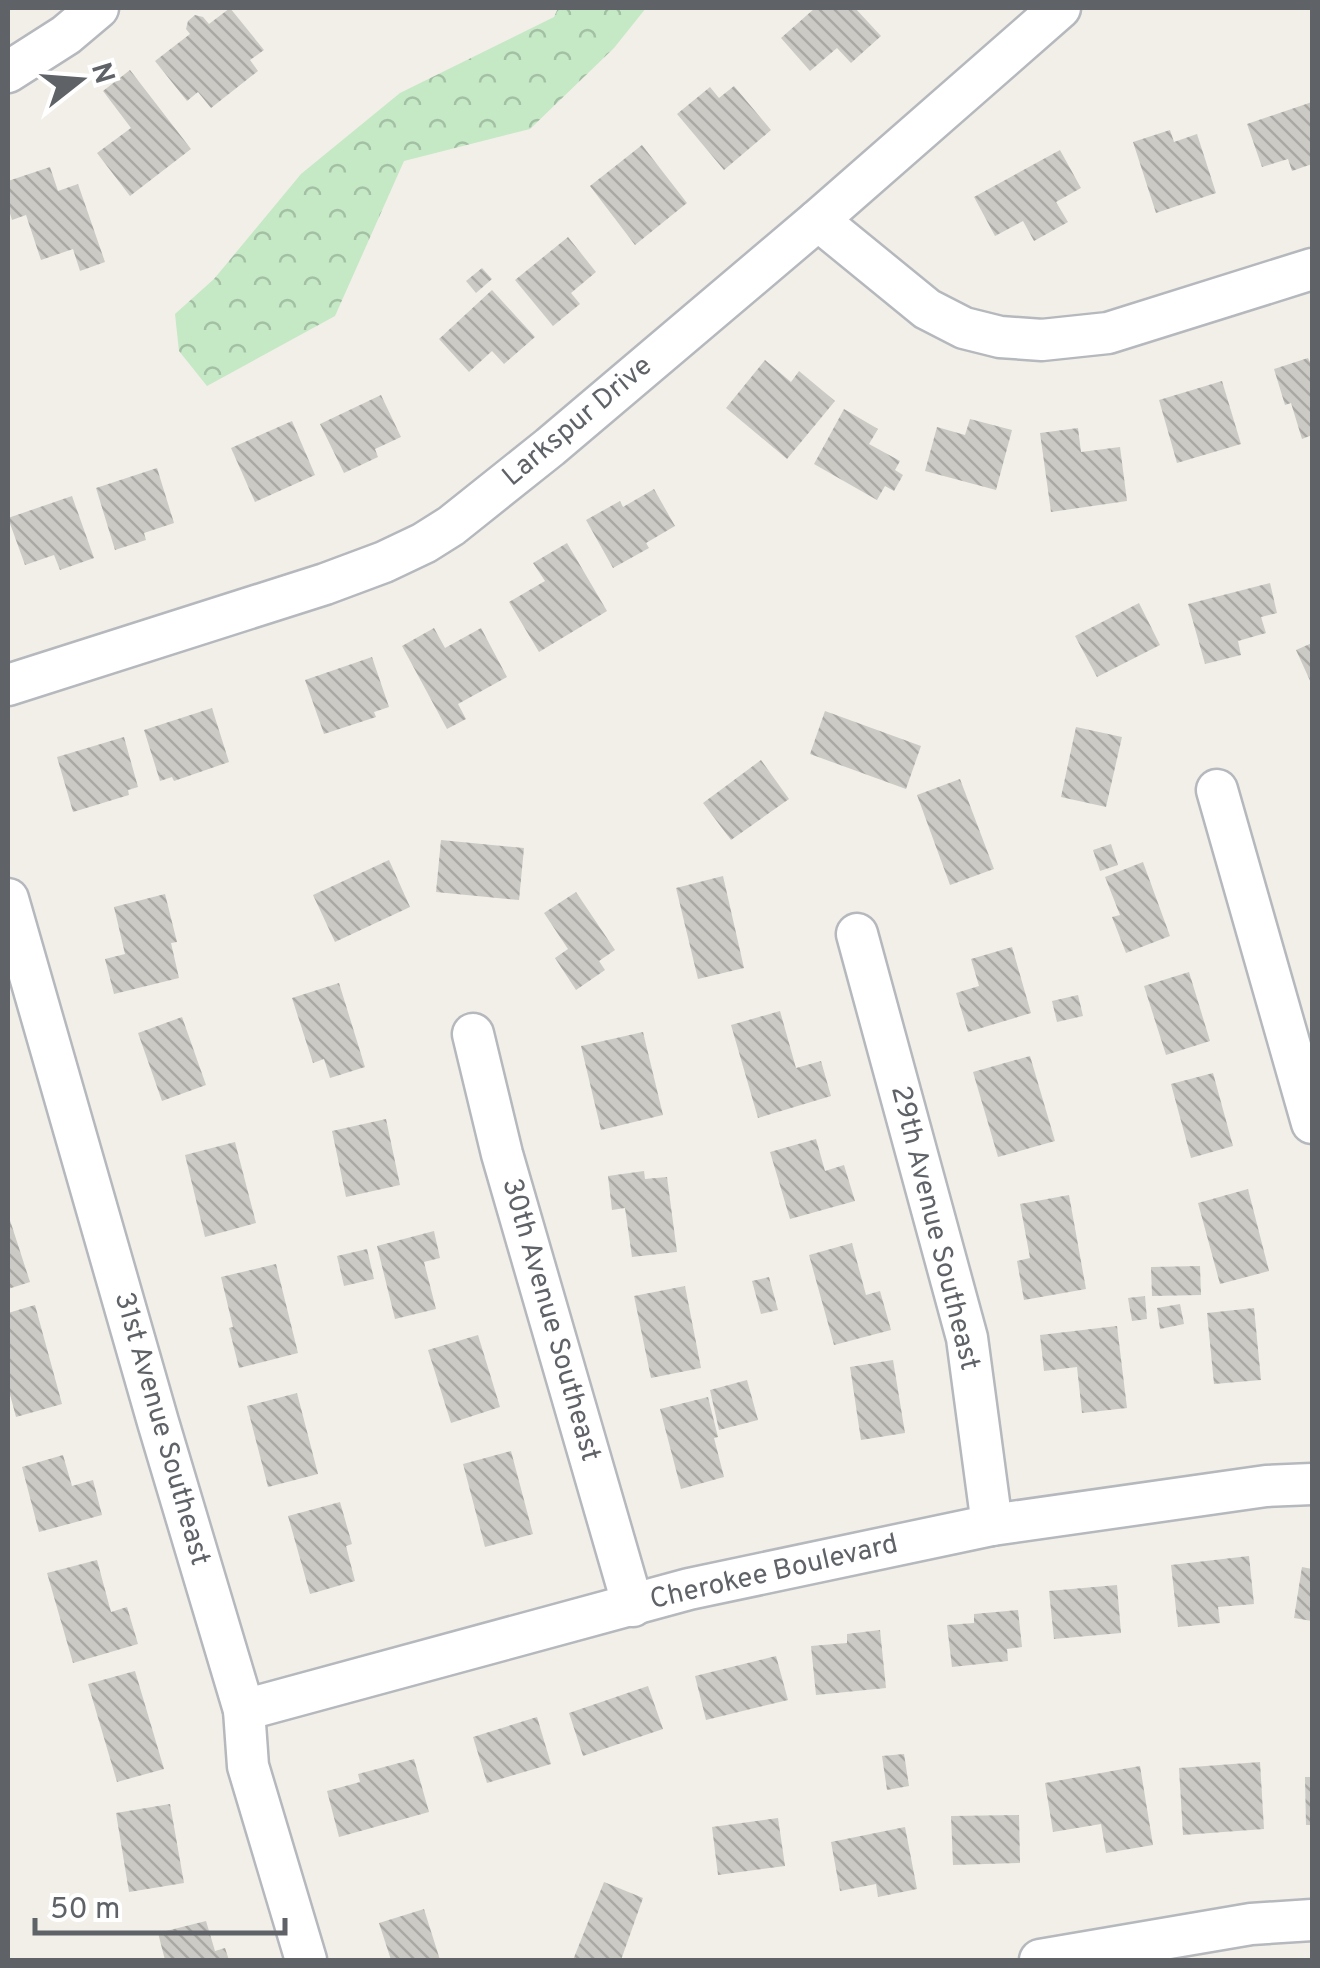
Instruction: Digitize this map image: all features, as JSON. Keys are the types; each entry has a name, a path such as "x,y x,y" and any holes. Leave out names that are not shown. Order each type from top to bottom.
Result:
{"street":[{"path":"8,72 66,35 98,8"},
{"name":"Larkspur Drive","path":"8,685 325,584 384,562 451,526 550,448 1060,8"},
{"path":"818,220 927,309 964,328 1000,338 1042,340 1108,333 1312,269"},
{"path":"1217,790 1312,1123"},
{"name":"31st Avenue Southeast","path":"8,898 244,1710 248,1766 306,1960"},
{"name":"29th Avenue Southeast","path":"856,934 967,1338 992,1525"},
{"name":"30th Avenue Southeast","path":"473,1034 502,1154 633,1606"},
{"name":"Cherokee Boulevard","path":"244,1710 689,1589 992,1525 1266,1486 1312,1484"},
{"path":"1040,1960 1251,1924 1312,1920"}],"green space":[{"path":"558,8 646,8 614,48 530,129 404,161 335,316 207,386 179,351 175,314 214,279 301,174 400,93 554,17"}],"building":[{"path":"230,8 264,50 250,60 258,71 211,108 198,92 187,101 155,61 190,34 186,29 188,21 195,15 209,24"},
{"path":"815,8 855,8 881,36 851,63 837,48 810,71 781,38"},
{"path":"130,70 191,149 130,196 97,153 131,128 103,91"},
{"path":"734,86 771,130 724,170 677,114 710,87 719,98"},
{"path":"1312,102 1312,164 1292,171 1288,159 1262,167 1247,124"},
{"path":"1170,130 1174,142 1197,134 1216,193 1156,213 1133,142"},
{"path":"642,145 687,203 635,245 590,186"},
{"path":"1060,150 1081,188 1056,202 1068,222 1034,241 1023,221 995,236 974,197"},
{"path":"50,167 58,191 78,184 105,262 80,271 73,249 41,260 26,215 12,220 8,181"},
{"path":"568,237 596,272 571,293 580,304 553,326 515,280"},
{"path":"482,268 492,279 476,293 466,281"},
{"path":"492,290 535,337 504,364 492,351 469,372 439,339"},
{"path":"1308,358 1312,366 1312,435 1302,439 1291,403 1285,405 1274,369"},
{"path":"765,360 791,382 799,371 835,401 787,459 726,408"},
{"path":"1222,381 1241,444 1177,463 1159,400"},
{"path":"381,395 401,437 375,449 378,457 344,473 320,424"},
{"path":"844,409 878,429 869,444 900,461 895,470 903,475 894,491 885,486 877,500 814,464"},
{"path":"970,419 1012,430 996,490 925,471 937,427 965,435"},
{"path":"292,421 315,475 255,502 231,448"},
{"path":"1078,428 1081,452 1120,447 1127,501 1051,512 1040,433"},
{"path":"157,468 174,523 144,533 146,540 115,550 96,488"},
{"path":"654,489 675,526 646,543 649,548 613,568 586,520 620,501 623,507"},
{"path":"72,496 94,558 60,570 54,555 25,565 8,518"},
{"path":"567,543 607,611 539,652 509,602 545,581 533,563"},
{"path":"1270,583 1277,613 1261,617 1266,633 1238,641 1241,655 1205,664 1188,604"},
{"path":"1139,603 1160,645 1097,677 1075,636"},
{"path":"434,628 445,648 481,628 507,677 458,704 466,719 447,729 402,646"},
{"path":"1312,643 1312,685 1296,650"},
{"path":"372,657 389,707 374,712 376,717 324,734 305,680"},
{"path":"212,708 229,762 174,781 172,777 160,781 144,730"},
{"path":"825,711 921,746 906,789 810,754"},
{"path":"1076,727 1122,737 1106,807 1061,797"},
{"path":"124,737 138,787 128,790 129,795 73,812 57,757"},
{"path":"761,760 789,799 731,840 703,803"},
{"path":"960,779 994,869 950,885 917,795"},
{"path":"441,840 524,848 519,900 436,892"},
{"path":"1111,844 1118,865 1100,871 1093,850"},
{"path":"389,860 410,907 335,942 313,895"},
{"path":"1143,862 1170,936 1126,953 1112,917 1120,915 1105,877"},
{"path":"723,876 744,968 698,979 676,888"},
{"path":"576,892 615,950 599,961 605,970 576,990 555,958 568,949 544,913"},
{"path":"165,894 177,942 171,943 179,978 114,994 105,959 125,954 114,907"},
{"path":"1012,947 1031,1013 968,1032 956,993 979,986 971,959"},
{"path":"1189,972 1210,1041 1166,1055 1144,986"},
{"path":"339,983 365,1067 330,1078 324,1059 313,1063 292,998"},
{"path":"1078,995 1083,1016 1057,1022 1052,1001"},
{"path":"780,1011 796,1068 821,1061 831,1096 758,1118 731,1025"},
{"path":"182,1017 206,1085 162,1101 138,1033"},
{"path":"643,1032 663,1115 601,1130 581,1046"},
{"path":"1030,1056 1055,1141 998,1157 973,1072"},
{"path":"1213,1073 1233,1146 1191,1158 1171,1084"},
{"path":"386,1119 400,1185 346,1197 332,1131"},
{"path":"816,1139 825,1171 844,1165 855,1201 790,1219 770,1152"},
{"path":"235,1142 256,1223 205,1237 185,1155"},
{"path":"644,1171 645,1179 667,1177 677,1252 632,1257 625,1208 612,1210 608,1176"},
{"path":"1248,1189 1269,1271 1220,1284 1198,1203"},
{"path":"1069,1195 1086,1289 1024,1300 1017,1261 1030,1258 1020,1204"},
{"path":"8,1214 30,1282 8,1289"},
{"path":"434,1231 440,1258 424,1262 436,1309 395,1319 377,1246"},
{"path":"852,1243 866,1295 880,1291 891,1330 834,1345 809,1255"},
{"path":"367,1249 374,1279 344,1286 337,1256"},
{"path":"276,1264 298,1353 239,1368 221,1277"},
{"path":"1200,1266 1201,1295 1152,1296 1151,1267"},
{"path":"769,1277 778,1310 761,1314 752,1281"},
{"path":"685,1286 701,1368 651,1378 634,1296"},
{"path":"1145,1296 1147,1319 1132,1321 1128,1298"},
{"path":"1180,1304 1184,1324 1160,1329 1157,1308"},
{"path":"35,1305 62,1404 16,1417 8,1387 8,1313"},
{"path":"1254,1308 1261,1380 1214,1384 1207,1313"},
{"path":"1117,1326 1127,1408 1082,1413 1077,1367 1044,1371 1040,1335"},
{"path":"478,1335 500,1407 451,1423 428,1350"},
{"path":"893,1360 905,1433 861,1440 850,1367"},
{"path":"747,1380 758,1420 719,1430 710,1390"},
{"path":"297,1393 318,1474 268,1487 247,1406"},
{"path":"708,1397 724,1477 681,1489 660,1409"},
{"path":"511,1451 533,1534 485,1547 463,1464"},
{"path":"63,1455 72,1486 93,1480 102,1515 39,1532 22,1467"},
{"path":"340,1502 352,1544 346,1546 355,1581 310,1594 288,1516"},
{"path":"1249,1556 1254,1604 1218,1607 1220,1623 1178,1627 1171,1565"},
{"path":"97,1560 111,1612 127,1607 138,1644 73,1663 47,1573"},
{"path":"1302,1567 1312,1569 1312,1621 1294,1618"},
{"path":"1117,1585 1121,1633 1054,1639 1049,1591"},
{"path":"1018,1610 1022,1647 1007,1649 1008,1661 952,1667 947,1625 974,1623 974,1614"},
{"path":"880,1630 886,1688 816,1695 811,1646 847,1643 847,1634"},
{"path":"776,1656 788,1700 706,1720 695,1676"},
{"path":"135,1671 164,1769 117,1782 88,1684"},
{"path":"648,1686 663,1729 583,1756 569,1713"},
{"path":"537,1717 551,1764 487,1783 473,1737"},
{"path":"904,1754 909,1786 887,1790 882,1756"},
{"path":"414,1759 429,1812 339,1837 327,1791 360,1782 358,1774"},
{"path":"1260,1762 1264,1829 1183,1835 1179,1768"},
{"path":"1140,1766 1153,1845 1106,1853 1101,1824 1053,1832 1045,1783"},
{"path":"1305,1777 1312,1777 1312,1825 1306,1825"},
{"path":"170,1804 184,1883 129,1892 116,1813"},
{"path":"1019,1815 1020,1863 953,1865 951,1816"},
{"path":"778,1818 785,1866 718,1875 712,1827"},
{"path":"905,1827 917,1889 878,1897 876,1884 840,1891 831,1842"},
{"path":"604,1882 643,1898 621,1960 573,1960"},
{"path":"424,1909 440,1960 391,1960 379,1923"},
{"path":"206,1921 215,1951 225,1948 229,1960 165,1960 158,1933"}]}
